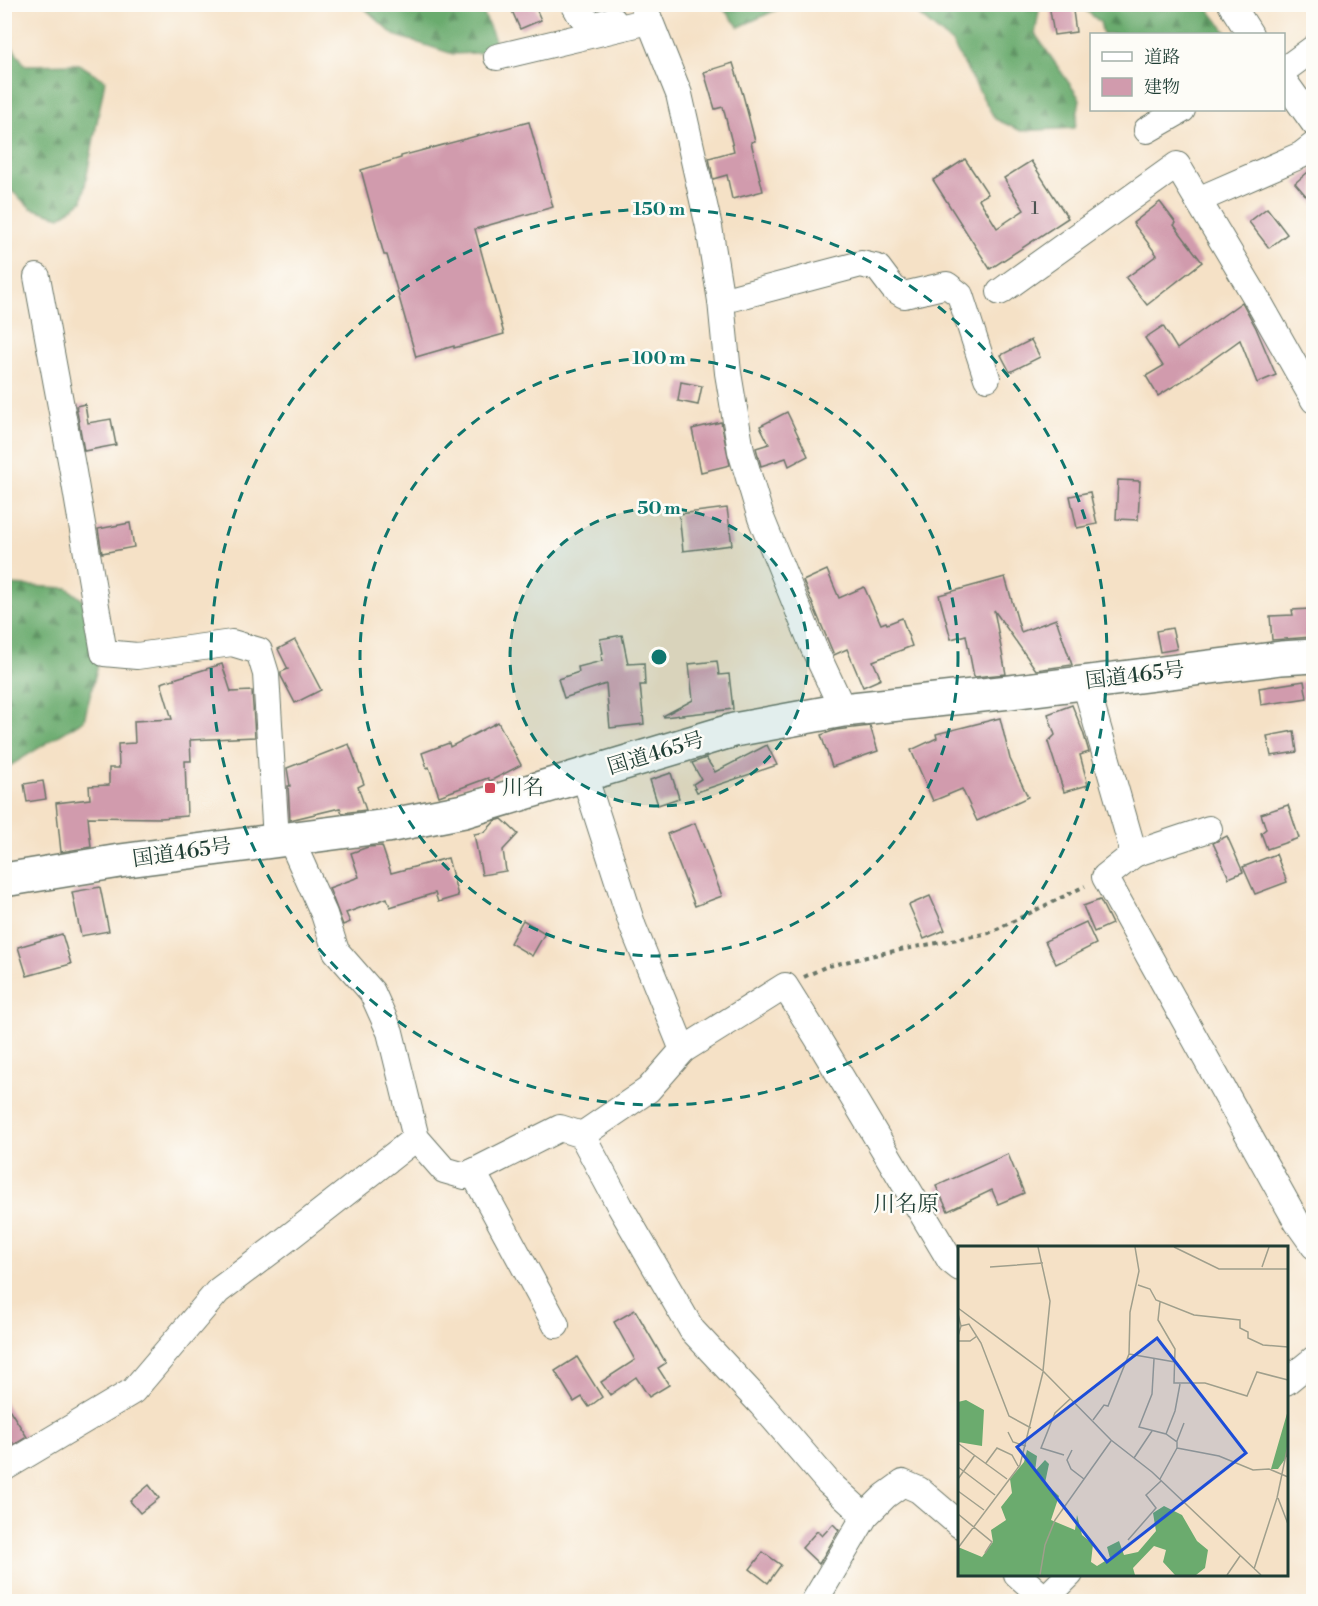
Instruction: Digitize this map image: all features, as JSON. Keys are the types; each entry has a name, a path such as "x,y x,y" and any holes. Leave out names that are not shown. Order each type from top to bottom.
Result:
{"highway":[{"name":"国道465号","path":"4,880 120,861 387,826 465,811 734,730 843,710 1314,656"}],"street":[{"path":"574,4 579,13 592,26 646,12"},
{"path":"1231,4 1249,33"},
{"path":"497,57 646,12"},
{"path":"646,12 679,94 709,227 721,301 728,373 741,451 761,518 813,646 843,710"},
{"path":"1285,69 1314,48"},
{"path":"1285,82 1314,123"},
{"path":"1147,130 1180,111"},
{"path":"1198,200 1301,155 1314,145"},
{"path":"1000,292 1178,165 1314,400"},
{"path":"721,301 861,264 878,268 894,288 904,296 947,285 960,295 987,378"},
{"path":"37,277 104,653 137,656 232,643 259,651 266,674 283,839 324,914 336,951 372,992 390,1032 416,1138 444,1170 465,1176 560,1128 582,1135 692,1330 762,1405 828,1482 865,1516"},
{"path":"1085,683 1134,854"},
{"path":"584,775 633,927 683,1050"},
{"path":"1209,829 1134,854 1105,877 1258,1152 1314,1246"},
{"path":"582,1135 648,1090 683,1050 784,986 950,1260 958,1266"},
{"path":"4,1468 133,1391 218,1291 416,1138"},
{"path":"473,1172 556,1325"},
{"path":"1288,1381 1314,1359"},
{"path":"814,1602 865,1516 885,1496 903,1483 920,1490 958,1523"},
{"path":"1018,1576 1047,1600 1069,1576"}],"path":[{"path":"784,986 825,967 989,933 1105,877"}],"green space":[{"path":"10,4 10,44 25,65 79,64 105,80 82,201 60,217 31,208 5,185 4,5"},
{"path":"361,5 480,5 500,52 453,54 394,35"},
{"path":"720,5 787,5 739,27"},
{"path":"907,5 1040,5 1035,34 1080,99 1075,128 1021,131 995,119 952,43"},
{"path":"1079,5 1205,5 1227,33 1103,33 1100,22"},
{"path":"4,581 9,585 67,588 92,607 99,660 84,720 5,769"}],"building":[{"path":"509,4 534,4 541,20 520,29"},
{"path":"1049,4 1072,4 1076,32 1054,35"},
{"path":"733,63 755,141 751,142 763,191 732,199 727,175 713,179 709,158 734,151 723,107 715,109 704,72"},
{"path":"529,122 553,207 475,229 504,334 416,357 387,255 384,255 361,170 401,158 401,156"},
{"path":"965,159 988,194 979,199 997,228 1024,210 1004,178 1031,161 1068,218 990,269 933,180"},
{"path":"1314,167 1314,205 1295,183"},
{"path":"1160,202 1202,262 1147,305 1126,278 1157,255 1133,223"},
{"path":"1267,208 1287,234 1269,248 1249,222"},
{"path":"1242,302 1276,375 1257,383 1240,340 1158,396 1146,376 1163,366 1145,338 1163,326 1177,349"},
{"path":"1031,340 1040,357 1010,372 1001,355"},
{"path":"681,382 702,386 698,405 678,401"},
{"path":"85,404 88,423 111,419 116,445 84,451 76,406"},
{"path":"787,412 808,456 789,466 786,458 761,466 756,448 769,444 760,426"},
{"path":"721,422 730,465 701,472 692,429"},
{"path":"1118,480 1140,481 1138,520 1116,519"},
{"path":"1090,492 1097,524 1077,528 1070,496"},
{"path":"727,508 732,545 683,551 679,514"},
{"path":"130,523 134,547 102,553 98,529"},
{"path":"827,570 839,598 864,587 881,624 902,618 912,646 873,661 881,679 863,687 847,649 834,655 803,581"},
{"path":"1005,577 1021,632 1056,619 1072,665 1036,670 994,610 1006,674 974,677 966,635 951,639 939,595"},
{"path":"1310,609 1311,637 1272,640 1270,616 1293,615 1292,610"},
{"path":"1172,628 1177,649 1160,652 1156,631"},
{"path":"622,635 628,664 644,663 645,685 640,685 644,724 610,728 606,684 564,698 558,679 579,672 578,667 602,661 600,639"},
{"path":"295,640 321,690 295,703 281,676 281,672 288,669 278,649"},
{"path":"717,661 719,675 729,674 733,709 664,717 693,700 689,664"},
{"path":"222,664 231,692 252,691 255,737 190,740 191,761 185,761 187,816 88,817 91,847 61,852 56,803 90,799 89,786 109,785 109,768 119,768 118,744 135,743 134,721 172,719 161,683"},
{"path":"1304,681 1307,698 1261,705 1259,688"},
{"path":"1072,705 1089,752 1080,755 1088,785 1064,792 1048,742 1055,735 1048,714"},
{"path":"1000,718 1010,759 1028,797 977,821 962,789 933,801 911,750 937,738 936,734"},
{"path":"498,722 521,765 490,781 488,778 439,796 422,753 449,743 450,747"},
{"path":"870,726 878,751 832,767 821,735 836,730"},
{"path":"1294,731 1297,752 1271,756 1267,736"},
{"path":"349,744 364,784 358,787 366,810 342,813 340,808 290,820 288,786 290,786 287,768"},
{"path":"767,745 777,765 697,792 693,784 701,779 692,763 706,758 715,772"},
{"path":"671,773 679,798 658,805 650,780"},
{"path":"43,781 46,799 27,802 24,784"},
{"path":"1288,805 1299,838 1267,849 1261,833 1266,829 1261,814"},
{"path":"502,819 518,834 503,850 506,871 482,875 474,834 485,832 495,821"},
{"path":"695,823 722,896 695,906 667,834"},
{"path":"1227,836 1243,872 1229,878 1213,843"},
{"path":"382,846 391,873 448,858 458,896 438,902 435,893 390,907 387,898 346,913 350,922 343,925 329,888 359,877 351,853 368,847"},
{"path":"1276,854 1287,882 1255,894 1243,867"},
{"path":"100,887 109,931 81,936 72,892"},
{"path":"930,896 945,930 924,939 909,905"},
{"path":"1100,900 1112,924 1094,932 1083,906"},
{"path":"523,920 545,933 532,956 510,943"},
{"path":"1086,922 1096,944 1056,964 1045,941"},
{"path":"62,934 71,964 27,976 18,947"},
{"path":"1008,1154 1024,1193 998,1204 992,1190 948,1211 936,1186"},
{"path":"635,1310 666,1363 658,1368 669,1385 649,1397 636,1377 610,1395 601,1382 635,1360 614,1322"},
{"path":"577,1357 602,1397 589,1407 582,1397 574,1402 555,1371"},
{"path":"4,1401 27,1437 4,1450"},
{"path":"149,1485 159,1498 140,1513 130,1501"},
{"path":"833,1524 839,1530 819,1564 802,1548 817,1531 822,1536"},
{"path":"763,1552 781,1565 768,1583 750,1569"}],"place":[{"name":"川名","path":"490,788"}],"district":[{"name":"川名原","path":"906,1204"}]}
